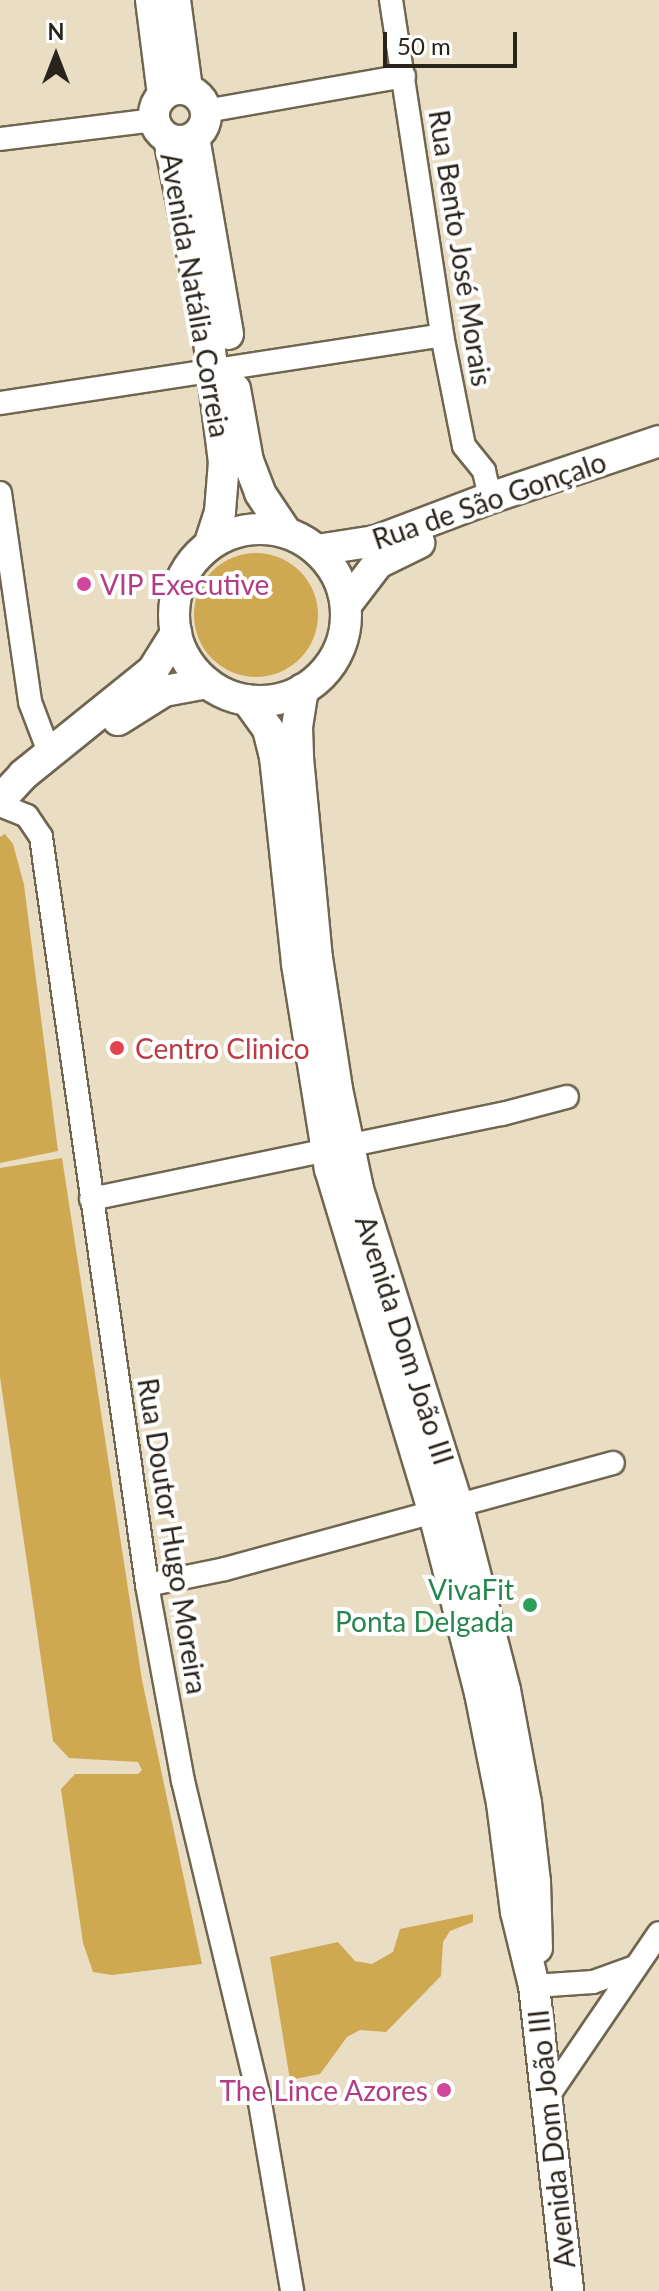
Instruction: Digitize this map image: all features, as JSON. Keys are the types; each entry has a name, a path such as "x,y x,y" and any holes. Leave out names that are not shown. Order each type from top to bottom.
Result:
{"main road":[{"name":"Avenida Natália Correia","path":"151,0 179,115 223,369 260,493 286,532"},
{"name":"Avenida Natália Correia","path":"175,0 179,115"},
{"name":"Avenida Natália Correia","path":"209,545 220,512 224,462 223,369"},
{"name":"Rua de São Gonçalo","path":"317,550 376,541 490,498 659,441"},
{"name":"Rua de São Gonçalo","path":"346,605 378,563 395,553 548,495 659,459"},
{"path":"259,529 286,532 317,550 336,575 346,605 342,644 332,662 303,689 276,699 247,700 207,683 182,652 174,614 180,585 194,559 209,545 233,533 259,529"},
{"path":"0,802 49,752 153,670 176,633"},
{"path":"0,802 164,691 207,683"},
{"name":"Avenida Dom João III","path":"303,689 297,727 298,758 337,1149"},
{"name":"Avenida Dom João III","path":"247,700 268,729 275,757 297,964 337,1149 358,1189 445,1506 505,1690 526,1803 538,1934 534,1986 568,2291"}],"street":[{"name":"Rua Bento José Morais","path":"391,0 442,335 464,446 484,471 490,498"},
{"path":"0,139 179,115 404,76"},
{"path":"0,403 442,335"},
{"path":"0,493 30,702 49,752"},
{"name":"Rua Doutor Hugo Moreira","path":"0,802 27,816 41,837 147,1585 183,1781 259,2097 292,2291"},
{"path":"91,1199 502,1114 567,1097"},
{"path":"147,1585 225,1569 445,1506 613,1463"},
{"path":"548,2096 659,1933"},
{"path":"534,1986 602,1981 636,1966"}],"shaded area":[{"path":"256,553 280,558 300,571 313,591 318,615 313,639 300,659 280,672 256,677 232,672 212,659 199,639 194,615 199,591 212,571 232,558"},
{"path":"5,834 13,844 24,885 58,1151 0,1163 0,837"},
{"path":"62,1158 142,1680 202,1964 112,1975 93,1972 83,1943 61,1789 75,1774 138,1774 142,1770 138,1762 69,1758 53,1741 0,1377 0,1168"},
{"path":"473,1914 473,1922 450,1931 443,1942 441,1976 386,2032 360,2030 347,2037 320,2074 290,2080 270,1957 338,1942 355,1961 372,1964 393,1952 400,1929"}],"place":[{"name":"VIP Executive","path":"84,584"},
{"name":"Centro Clinico","path":"117,1048"},
{"name":"VivaFit Ponta Delgada","path":"530,1605"},
{"name":"The Lince Azores","path":"444,2090"}]}
